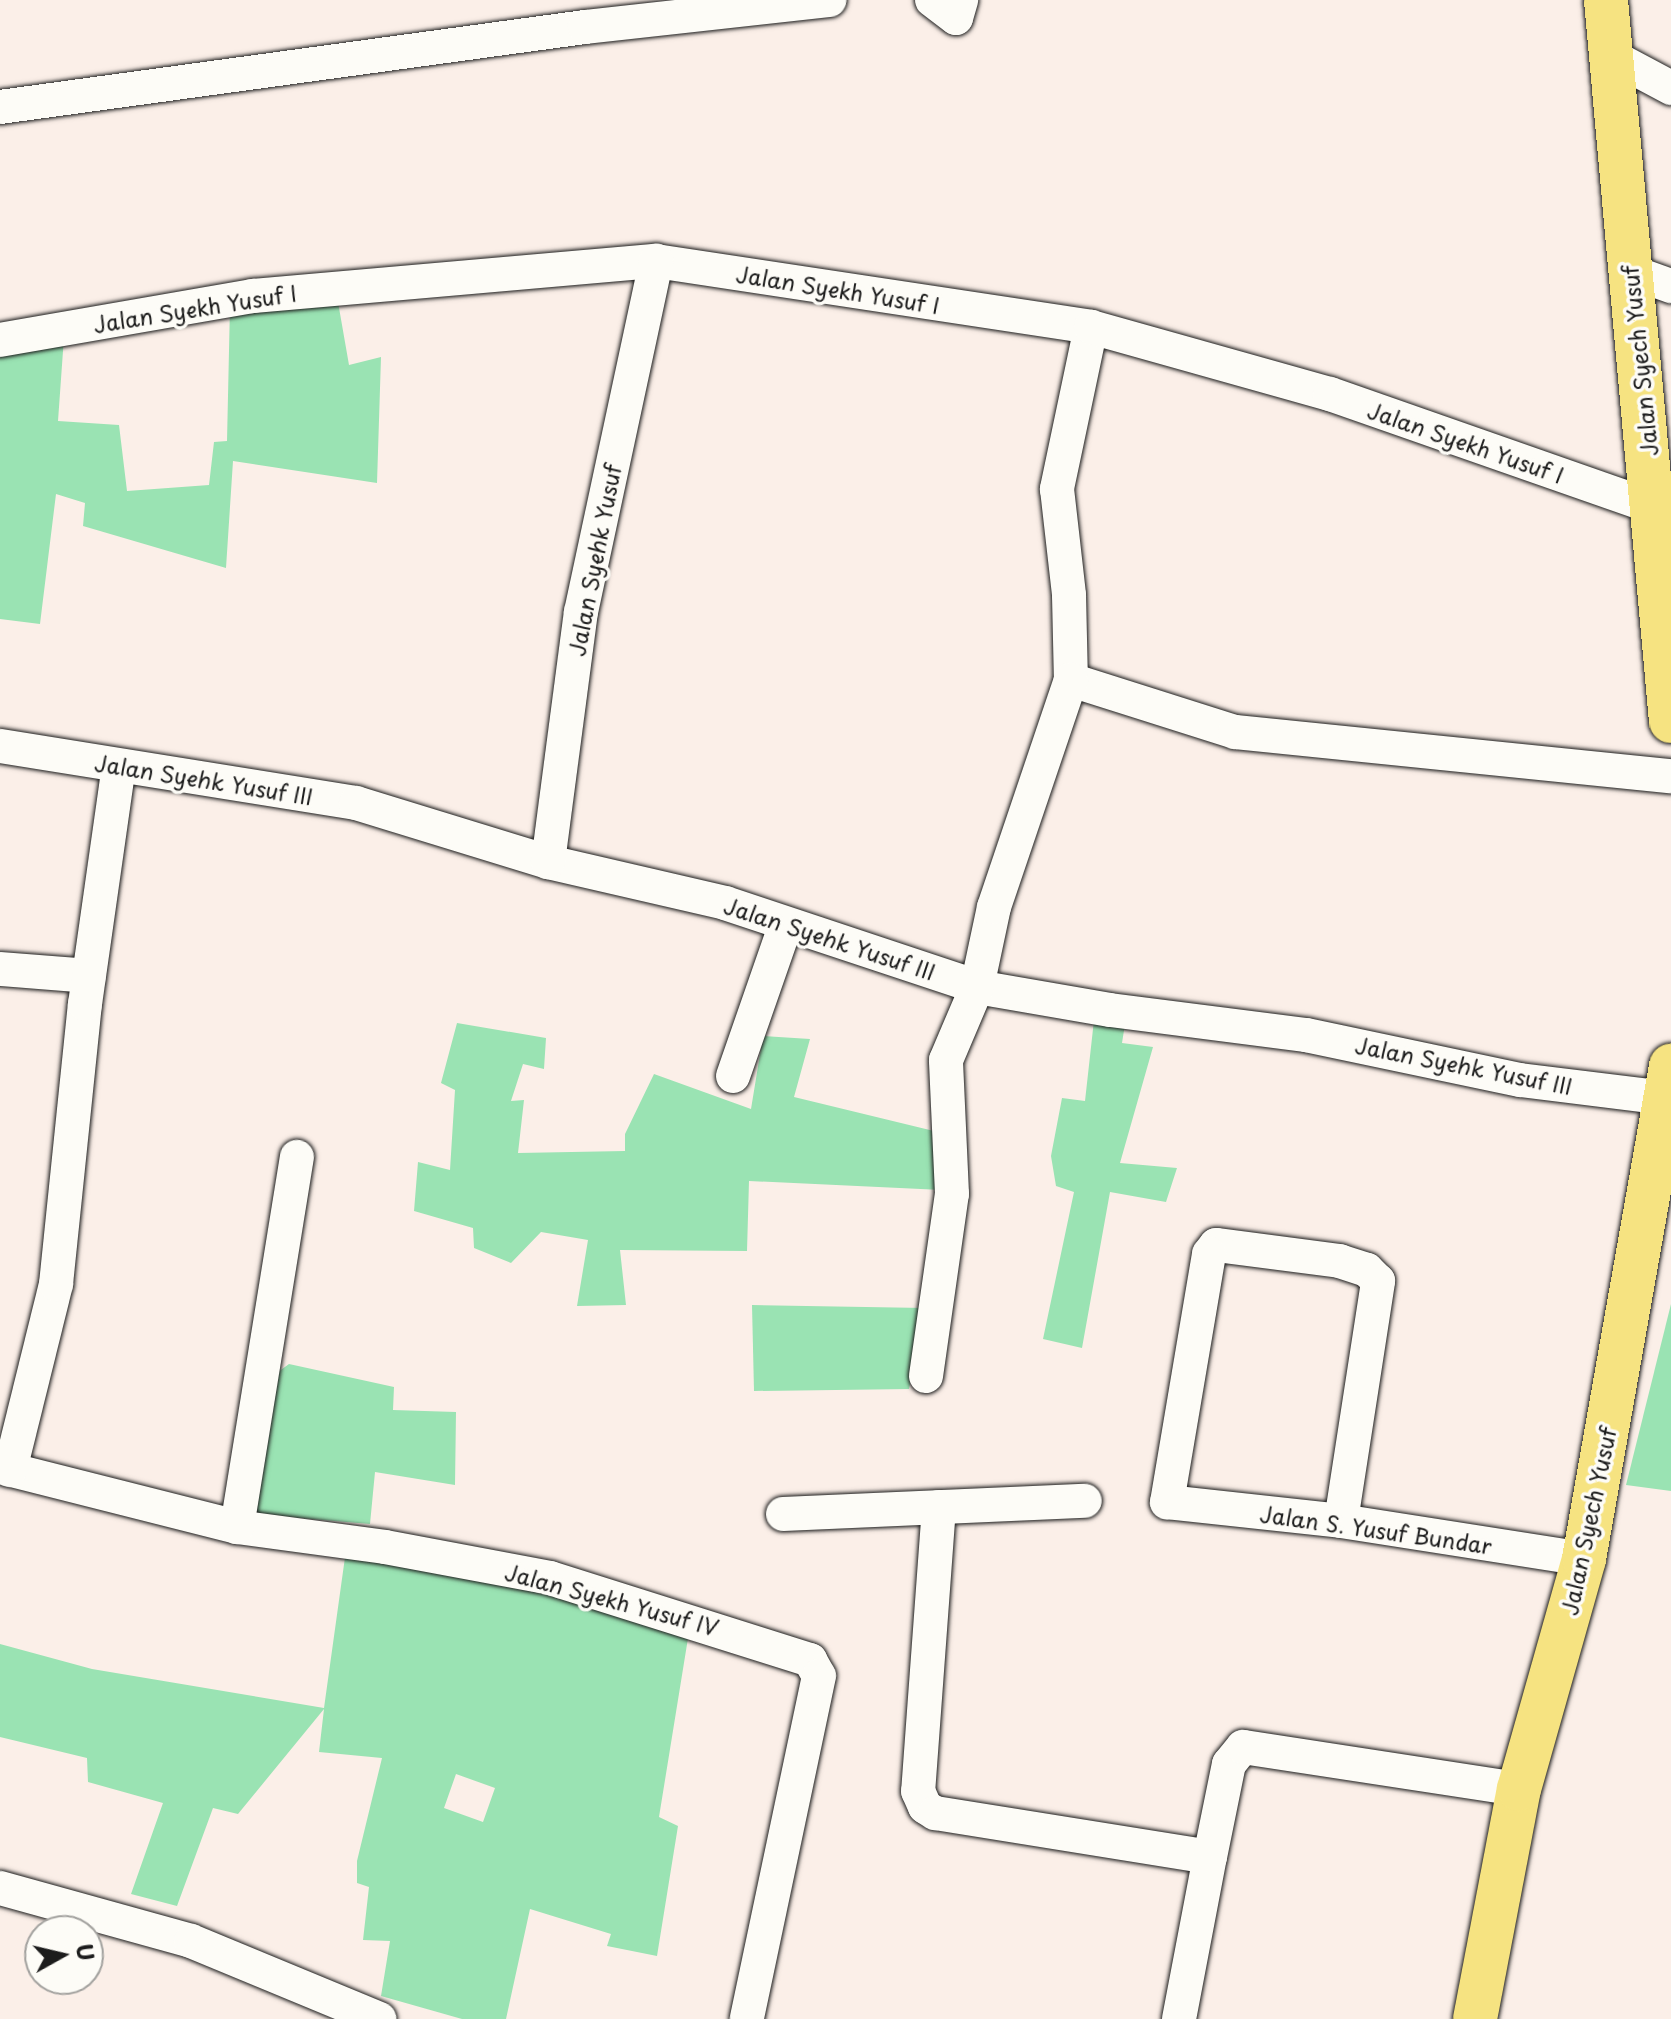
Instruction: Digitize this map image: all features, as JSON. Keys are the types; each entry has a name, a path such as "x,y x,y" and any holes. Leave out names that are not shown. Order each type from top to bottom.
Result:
{"main road":[{"name":"Jalan Syech Yusuf","path":"1606,0 1671,721"},
{"name":"Jalan Syech Yusuf","path":"1475,2019 1519,1789 1584,1559 1669,1082"}],"street":[{"path":"0,107 576,14 830,0"},
{"path":"932,0 956,18 961,0"},
{"path":"1613,57 1671,88"},
{"name":"Jalan Syekh Yusuf I","path":"0,340 253,296 656,261 1091,327 1330,394 1652,507"},
{"name":"Jalan Syehk Yusuf","path":"548,862 583,598 656,261"},
{"path":"1629,271 1671,286"},
{"path":"926,1376 952,1194 944,1074 977,987 994,907 1071,680 1069,595 1057,489 1091,327"},
{"path":"1071,680 1235,732 1671,776"},
{"name":"Jalan Syehk Yusuf III","path":"0,746 356,803 548,862 673,888 977,987 1110,1010 1306,1035 1520,1080 1669,1082"},
{"path":"5,1469 56,1284 89,976 119,766"},
{"path":"733,1076 786,924"},
{"path":"0,969 89,976"},
{"path":"237,1527 297,1157"},
{"name":"Jalan S. Yusuf Bundar","path":"1341,1521 1378,1281 1357,1265 1221,1243 1209,1254 1167,1502 1341,1521 1584,1559"},
{"name":"Jalan Syekh Yusuf IV","path":"5,1469 237,1527 385,1547 550,1578 766,1642 815,1663 819,1676 747,2019"},
{"path":"783,1514 1085,1501"},
{"path":"939,1507 918,1791 925,1807 935,1813 1210,1857"},
{"path":"1179,2019 1229,1764 1243,1747 1519,1789"},
{"path":"0,1888 191,1941 379,2019"}],"green space":[{"path":"338,302 349,365 381,357 377,483 233,461 226,568 83,526 85,503 56,494 40,624 0,619 0,349 64,337 58,421 119,425 127,491 209,485 214,442 227,441 230,305"},
{"path":"1094,1020 1125,1024 1122,1043 1153,1047 1120,1163 1177,1168 1166,1202 1110,1192 1082,1348 1043,1339 1074,1192 1056,1186 1051,1156 1062,1098 1085,1101"},
{"path":"457,1023 546,1038 544,1069 523,1064 511,1101 524,1100 518,1153 625,1151 625,1134 654,1074 751,1109 763,1036 810,1039 794,1097 938,1132 942,1190 749,1181 747,1251 620,1250 626,1305 577,1306 588,1240 541,1232 511,1263 474,1248 473,1228 414,1211 418,1162 450,1170 455,1090 441,1083"},
{"path":"1671,1304 1671,1491 1626,1485"},
{"path":"752,1305 925,1308 909,1389 754,1391"},
{"path":"289,1364 394,1387 393,1410 456,1412 455,1485 375,1472 370,1524 250,1514 270,1378"},
{"path":"346,1550 533,1589 689,1632 659,1817 678,1826 657,1956 607,1946 611,1934 530,1909 506,2019 462,2019 381,1996 390,1941 363,1940 369,1887 357,1883 357,1861 382,1758 319,1752 324,1709 238,1814 213,1808 177,1906 131,1894 163,1803 88,1782 87,1758 0,1737 0,1644 92,1669 324,1708","holes":["456,1774 495,1788 483,1822 444,1808"]}]}
